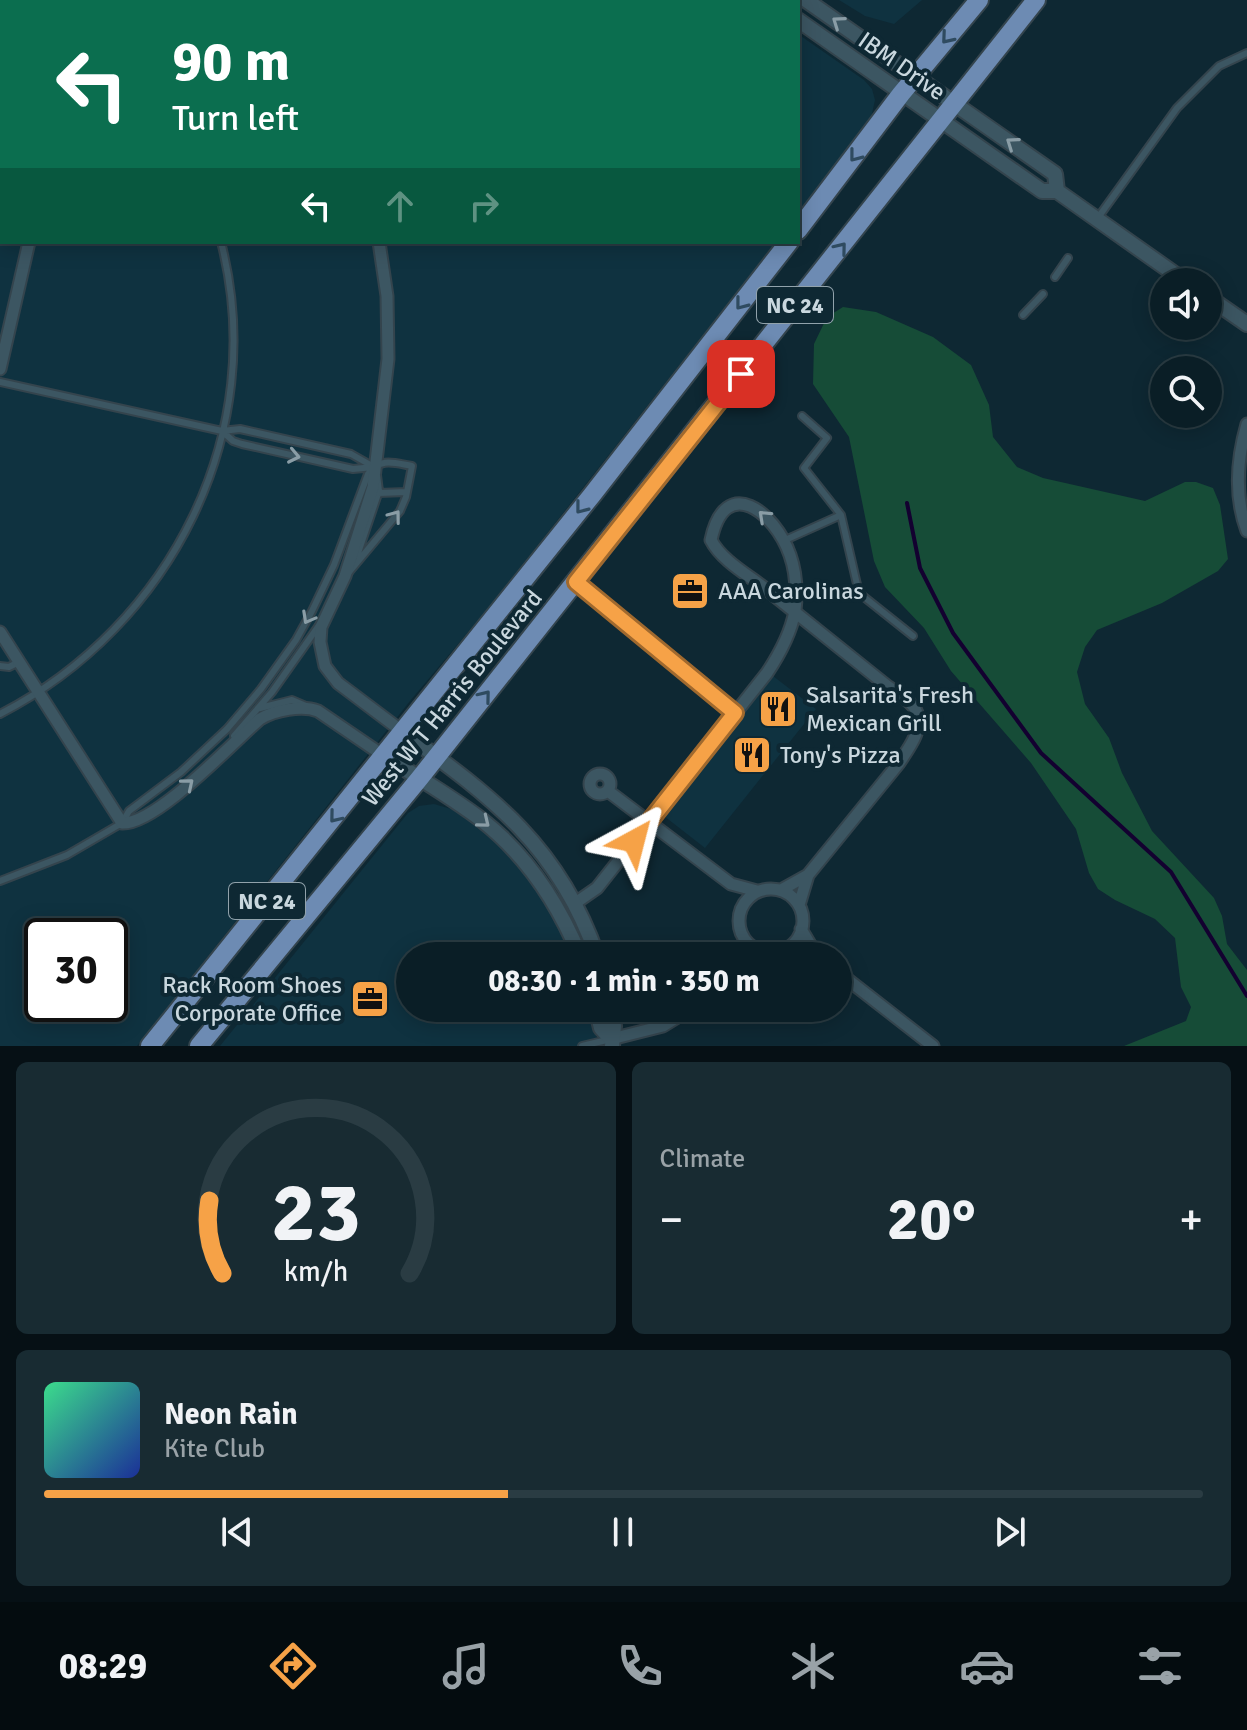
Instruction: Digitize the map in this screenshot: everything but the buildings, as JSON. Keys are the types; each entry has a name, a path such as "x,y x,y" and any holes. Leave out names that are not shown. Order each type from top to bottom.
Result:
{"main road":[{"path":"800,227 901,94 979,0"},
{"name":"West W T Harris Boulevard","path":"199,1046 437,757 1036,0"},
{"name":"West W T Harris Boulevard","path":"150,1046 384,756 787,244"}],"street":[{"name":"IBM Drive","path":"800,21 1042,191 1057,191 1055,174 806,0"},
{"path":"1057,191 1166,268"},
{"path":"0,369 29,244"},
{"path":"379,244 387,296 388,359 382,425 373,487 345,576 321,627 323,659 342,688 437,757 500,808 534,841 553,865 591,942"},
{"path":"1222,307 1247,324"},
{"path":"1247,424 1238,460 1238,489 1247,531"},
{"path":"574,904 597,888 776,659 795,612 793,565 769,518 758,508 747,505 726,509 719,518 711,540 716,549 795,612 916,709 919,717 918,730 899,763 808,875 781,890"},
{"path":"0,632 122,823 136,821 159,808 266,715 306,707 326,715 485,822 519,855 551,899 573,942"},
{"path":"608,791 731,884 757,891"},
{"path":"799,905 808,875"},
{"path":"731,884 741,908 739,926 745,940"},
{"path":"741,908 757,891 767,888 781,890 791,896 803,916 795,942"},
{"path":"801,929 809,942"},
{"path":"852,983 933,1046"},
{"path":"600,1022 611,1043"},
{"path":"611,1043 613,1022"},
{"path":"611,1043 669,1022"}],"lane":[{"path":"1097,219 1177,108 1219,66 1247,53"},
{"path":"0,714 38,692 97,648 149,591 193,518 213,466 230,383 233,338 230,293 221,244"},
{"path":"1055,277 1068,258"},
{"path":"1023,315 1043,294"},
{"path":"0,382 222,431 240,429 360,457 374,467 379,482 378,493 363,541 345,576"},
{"path":"802,416 827,438 804,468 841,515 859,593 913,636"},
{"path":"222,431 236,442 353,469 374,467 387,461 412,466 400,511 345,576"},
{"path":"0,881 67,855 122,823 129,811 181,772 227,729 280,663 322,592 347,533 362,485 374,467"},
{"path":"378,493 407,492"},
{"path":"783,541 841,515"},
{"path":"576,582 735,713"},
{"path":"223,752 284,676 327,613"},
{"path":"0,666 9,667 19,662"},
{"path":"257,709 292,700 306,707"},
{"path":"582,1046 611,1043"}],"shaded area":[{"path":"839,0 922,0 894,24 865,16"},
{"path":"800,35 864,80 872,89 875,100 871,118 800,210"},
{"path":"0,244 774,244 490,606 410,701 137,1046 0,1046"},
{"path":"773,676 816,709 705,848 664,816"},
{"path":"434,804 451,809 481,828 510,855 546,903 566,942 396,942 396,1022 593,1022 599,1046 220,1046 408,813 419,806"}],"green space":[{"path":"843,307 876,312 933,337 971,365 989,405 993,437 1017,467 1043,478 1145,501 1185,482 1213,488 1220,505 1228,559 1218,571 1162,603 1097,630 1085,647 1077,672 1085,704 1109,738 1122,773 1152,831 1214,898 1222,916 1227,944 1247,970 1247,1046 1124,1046 1186,1021 1191,1007 1181,987 1175,938 1155,919 1098,889 1089,873 1076,829 1031,763 951,671 924,628 885,587 874,561 849,437 813,384 814,344 827,317"}],"waterway":[{"path":"907,503 920,568 953,633 1041,753 1171,872 1247,996"}],"place":[{"name":"AAA Carolinas","path":"690,591"},
{"name":"Salsarita's Fresh Mexican Grill","path":"778,709"},
{"name":"Tony's Pizza","path":"752,755"},
{"name":"Rack Room Shoes Corporate Office","path":"370,999"}],"route":[{"path":"634,841 735,713 576,582 741,374"}]}
